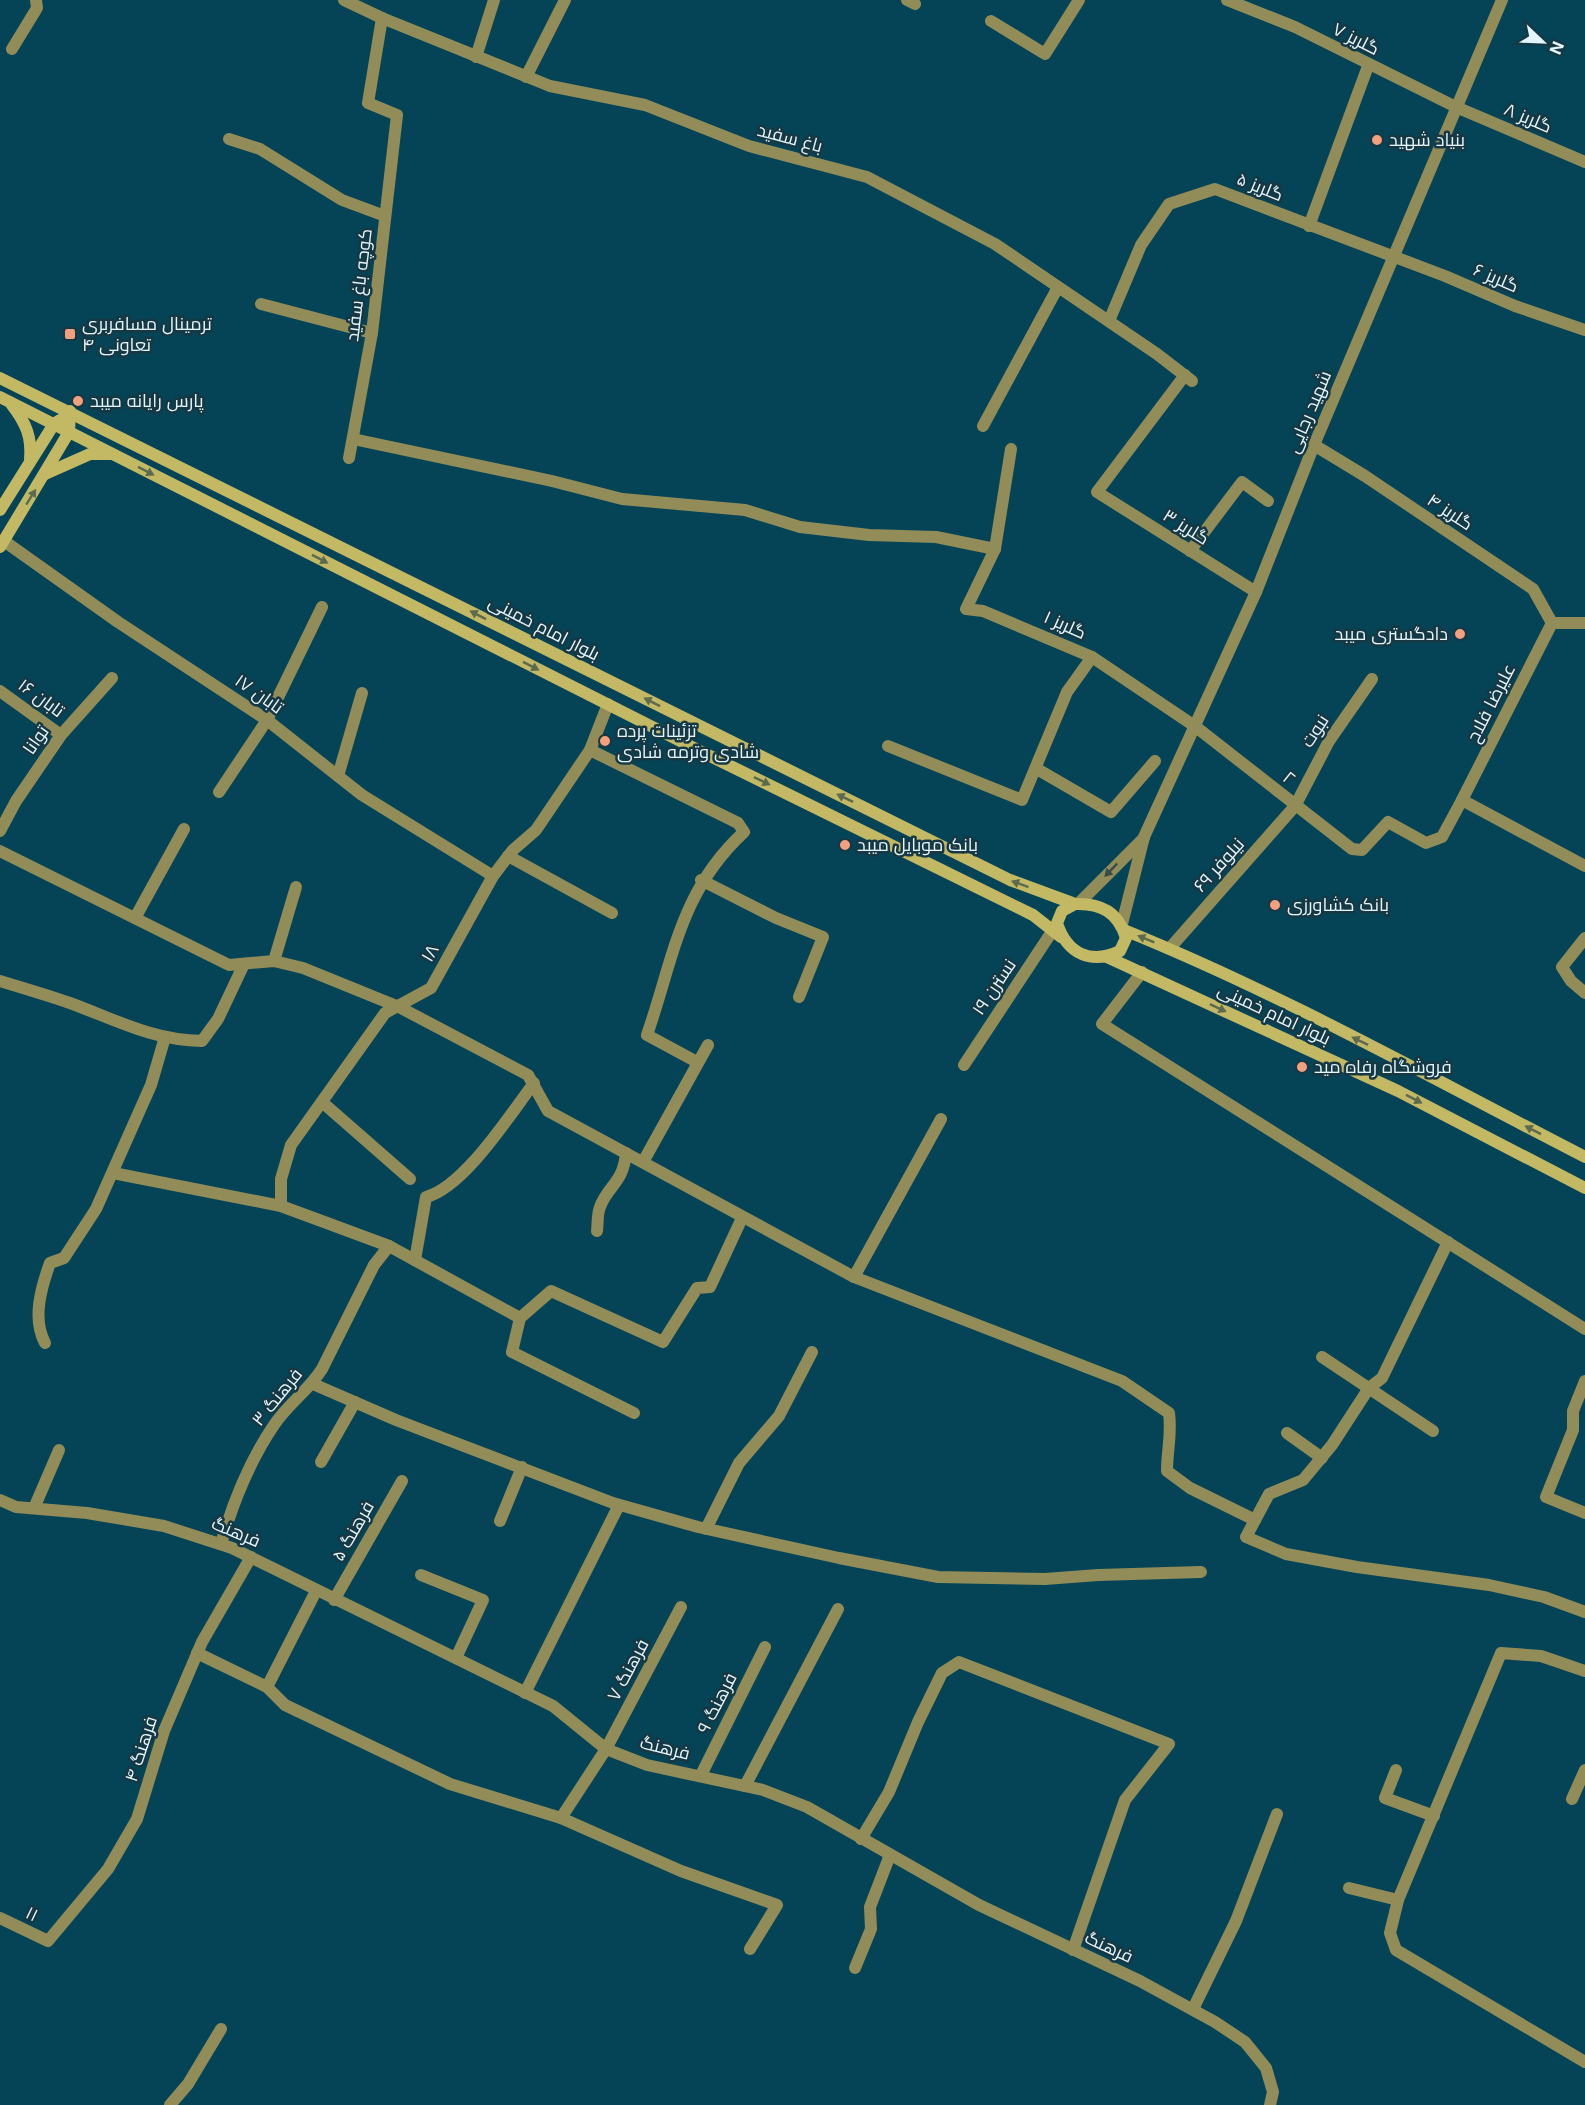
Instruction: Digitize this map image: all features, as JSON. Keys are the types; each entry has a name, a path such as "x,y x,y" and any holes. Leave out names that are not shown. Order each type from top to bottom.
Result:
{"main road":[{"name":"بلوار امام خمینی","path":"0,378 1010,880 1077,904"},
{"path":"5,399 608,705 1033,915 1073,950 1090,957 1107,957 1120,951 1126,938 1123,927 1110,911 1092,904 1077,904 1062,910 1057,923 1057,934"},
{"path":"5,399 24,419 32,441 30,462"},
{"path":"0,510 54,424 70,411"},
{"path":"2,544 69,432 70,411"},
{"path":"44,475 90,454 113,454"},
{"name":"بلوار امام خمینی","path":"1123,927 1364,1043 1585,1157"},
{"name":"بلوار امام خمینی","path":"1107,957 1398,1091 1585,1188"}],"street":[{"path":"12,49 37,8 36,0"},
{"name":"باغ سفید","path":"344,0 382,18 550,86 645,105 749,146 867,177 995,244 1110,321 1188,378 1097,492"},
{"path":"476,57 494,0"},
{"path":"526,77 565,0"},
{"path":"991,21 1045,54 1079,0"},
{"name":"شهید رجایی","path":"1144,837 1256,592 1314,446 1502,0"},
{"name":"گلریز ۷","path":"1235,2 1295,27 1368,66 1456,107"},
{"name":"کوچه باغ سفید","path":"349,458 372,333 397,115 368,103 382,18"},
{"path":"1309,226 1368,66"},
{"name":"گلریز ۸","path":"1456,107 1585,162"},
{"path":"229,139 260,149 342,200 385,216"},
{"name":"گلریز ۵","path":"1110,321 1141,245 1169,204 1215,189 1394,256"},
{"name":"گلریز ۶","path":"1394,256 1515,306 1585,330"},
{"path":"983,426 1058,287"},
{"path":"261,304 372,333"},
{"path":"352,439 552,481 622,500 745,510 800,527 869,535 936,537 995,549 1011,449"},
{"name":"گلریز ۴","path":"1314,446 1365,476 1533,589 1552,623"},
{"path":"1191,552 1242,482 1268,501"},
{"name":"گلریز ۳","path":"1097,492 1256,592"},
{"name":"تابان ۱۷","path":"2,544 267,720 362,795 493,876"},
{"name":"گلریز ۱","path":"995,549 966,609 983,611 1092,657 1196,727"},
{"path":"219,792 267,720 322,607"},
{"path":"1552,623 1585,623"},
{"name":"علیرضا فلاح","path":"1362,850 1388,822 1426,843 1442,837 1552,623"},
{"path":"888,746 1022,800 1037,769 1067,692 1092,657"},
{"name":"توانا","path":"0,831 16,801 61,735 112,678"},
{"name":"نبوت","path":"1295,806 1329,741 1372,679"},
{"name":"تابان ۱۶","path":"0,691 61,735"},
{"path":"338,776 362,693"},
{"name":"۱۸","path":"281,1206 281,1179 291,1145 385,1013 431,988 493,876 508,856 536,830 590,750 608,705"},
{"name":"۲","path":"1196,727 1352,849 1362,850"},
{"path":"590,750 738,823 744,832 720,855 701,880 676,940 647,1035 698,1062"},
{"path":"1037,769 1111,813 1155,761"},
{"path":"1462,800 1585,866"},
{"name":"نیلوفر ۶۹","path":"1170,948 1295,806"},
{"path":"135,918 184,829"},
{"path":"1077,904 1144,837"},
{"path":"1123,927 1144,837"},
{"path":"0,851 229,965 274,960 303,968 399,1006 528,1075 548,1111 854,1277 1122,1381 1169,1413 1172,1433 1167,1454 1167,1471 1190,1488 1255,1520"},
{"path":"508,856 612,914"},
{"path":"701,880 776,918 823,937 799,997"},
{"path":"274,960 296,887"},
{"name":"نسترن ۱۹","path":"964,1065 1057,934"},
{"path":"1585,938 1562,967 1571,981 1585,993"},
{"path":"0,981 70,1003 138,1031 202,1041 218,1019 244,964"},
{"path":"1142,972 1102,1024 1585,1329"},
{"path":"45,1343 38,1330 40,1302 50,1263 64,1258 96,1209 151,1085 165,1037"},
{"path":"643,1162 708,1045"},
{"path":"415,1260 426,1197 440,1193 459,1178 534,1083"},
{"path":"322,1102 410,1179"},
{"path":"854,1277 941,1119"},
{"path":"597,1231 599,1208 618,1182 625,1166 626,1153"},
{"path":"113,1173 281,1206 389,1246 519,1318"},
{"path":"634,1413 512,1352 519,1318 551,1291 663,1342 697,1288 710,1287 742,1218"},
{"path":"1448,1242 1382,1378 1369,1388 1322,1458 1303,1480 1269,1494 1246,1537 1286,1554 1357,1567 1489,1585 1544,1597 1585,1612"},
{"name":"فرهنگ ۳","path":"221,1544 233,1503 273,1425 292,1402 313,1384 374,1265 389,1246"},
{"path":"706,1529 739,1463 779,1416 812,1352"},
{"path":"1322,1357 1433,1431"},
{"path":"1585,1381 1573,1411 1573,1430 1546,1497 1585,1513"},
{"path":"313,1384 619,1505 706,1529 938,1576 1045,1580 1098,1575 1201,1572"},
{"path":"321,1462 355,1402"},
{"path":"1287,1433 1322,1458"},
{"path":"34,1508 59,1450"},
{"path":"500,1521 522,1467"},
{"name":"فرهنگ ۵","path":"334,1600 402,1481"},
{"name":"فرهنگ","path":"0,1500 16,1507 128,1519 164,1526 221,1544 553,1706 606,1749 647,1765 745,1786 807,1807 979,1905 1193,2009 1245,2042 1256,2054 1269,2076 1273,2092 1270,2105"},
{"path":"525,1693 619,1505"},
{"name":"فرهنگ ۴","path":"48,1941 108,1869 137,1819 164,1731 197,1653 251,1557"},
{"path":"421,1575 483,1600 456,1658"},
{"path":"267,1687 316,1591"},
{"name":"فرهنگ ۷","path":"561,1818 606,1749 681,1607"},
{"path":"745,1786 838,1609"},
{"name":"فرهنگ ۹","path":"701,1775 765,1647"},
{"path":"197,1653 267,1687 285,1705 450,1784 561,1818 681,1871 777,1905 750,1949"},
{"path":"1585,1671 1541,1656 1501,1653 1398,1900 1390,1933 1396,1950 1585,2062"},
{"path":"861,1839 889,1792 918,1722 942,1673 959,1662 1169,1744 1125,1800 1073,1950"},
{"path":"1396,1770 1386,1798 1434,1816"},
{"path":"1572,1799 1585,1770"},
{"path":"1193,2009 1240,1911 1277,1814"},
{"path":"855,1968 872,1929 870,1907 890,1855"},
{"path":"1349,1888 1398,1900"},
{"name":"۱۱","path":"0,1918 48,1941"},
{"path":"170,2105 188,2084 221,2029"}],"place":[{"name":"بنیاد شهید","path":"1377,140"},
{"name":"ترمینال مسافربری تعاونی ۴","path":"70,334"},
{"name":"پارس رایانه میبد","path":"78,401"},
{"name":"دادگستری میبد","path":"1460,634"},
{"name":"تزئینات پرده شادی وترمه شادی","path":"605,741"},
{"name":"بانک موبایل میبد","path":"845,845"},
{"name":"بانک کشاورزی","path":"1275,905"},
{"name":"فروشگاه رفاه مید","path":"1302,1067"}]}
